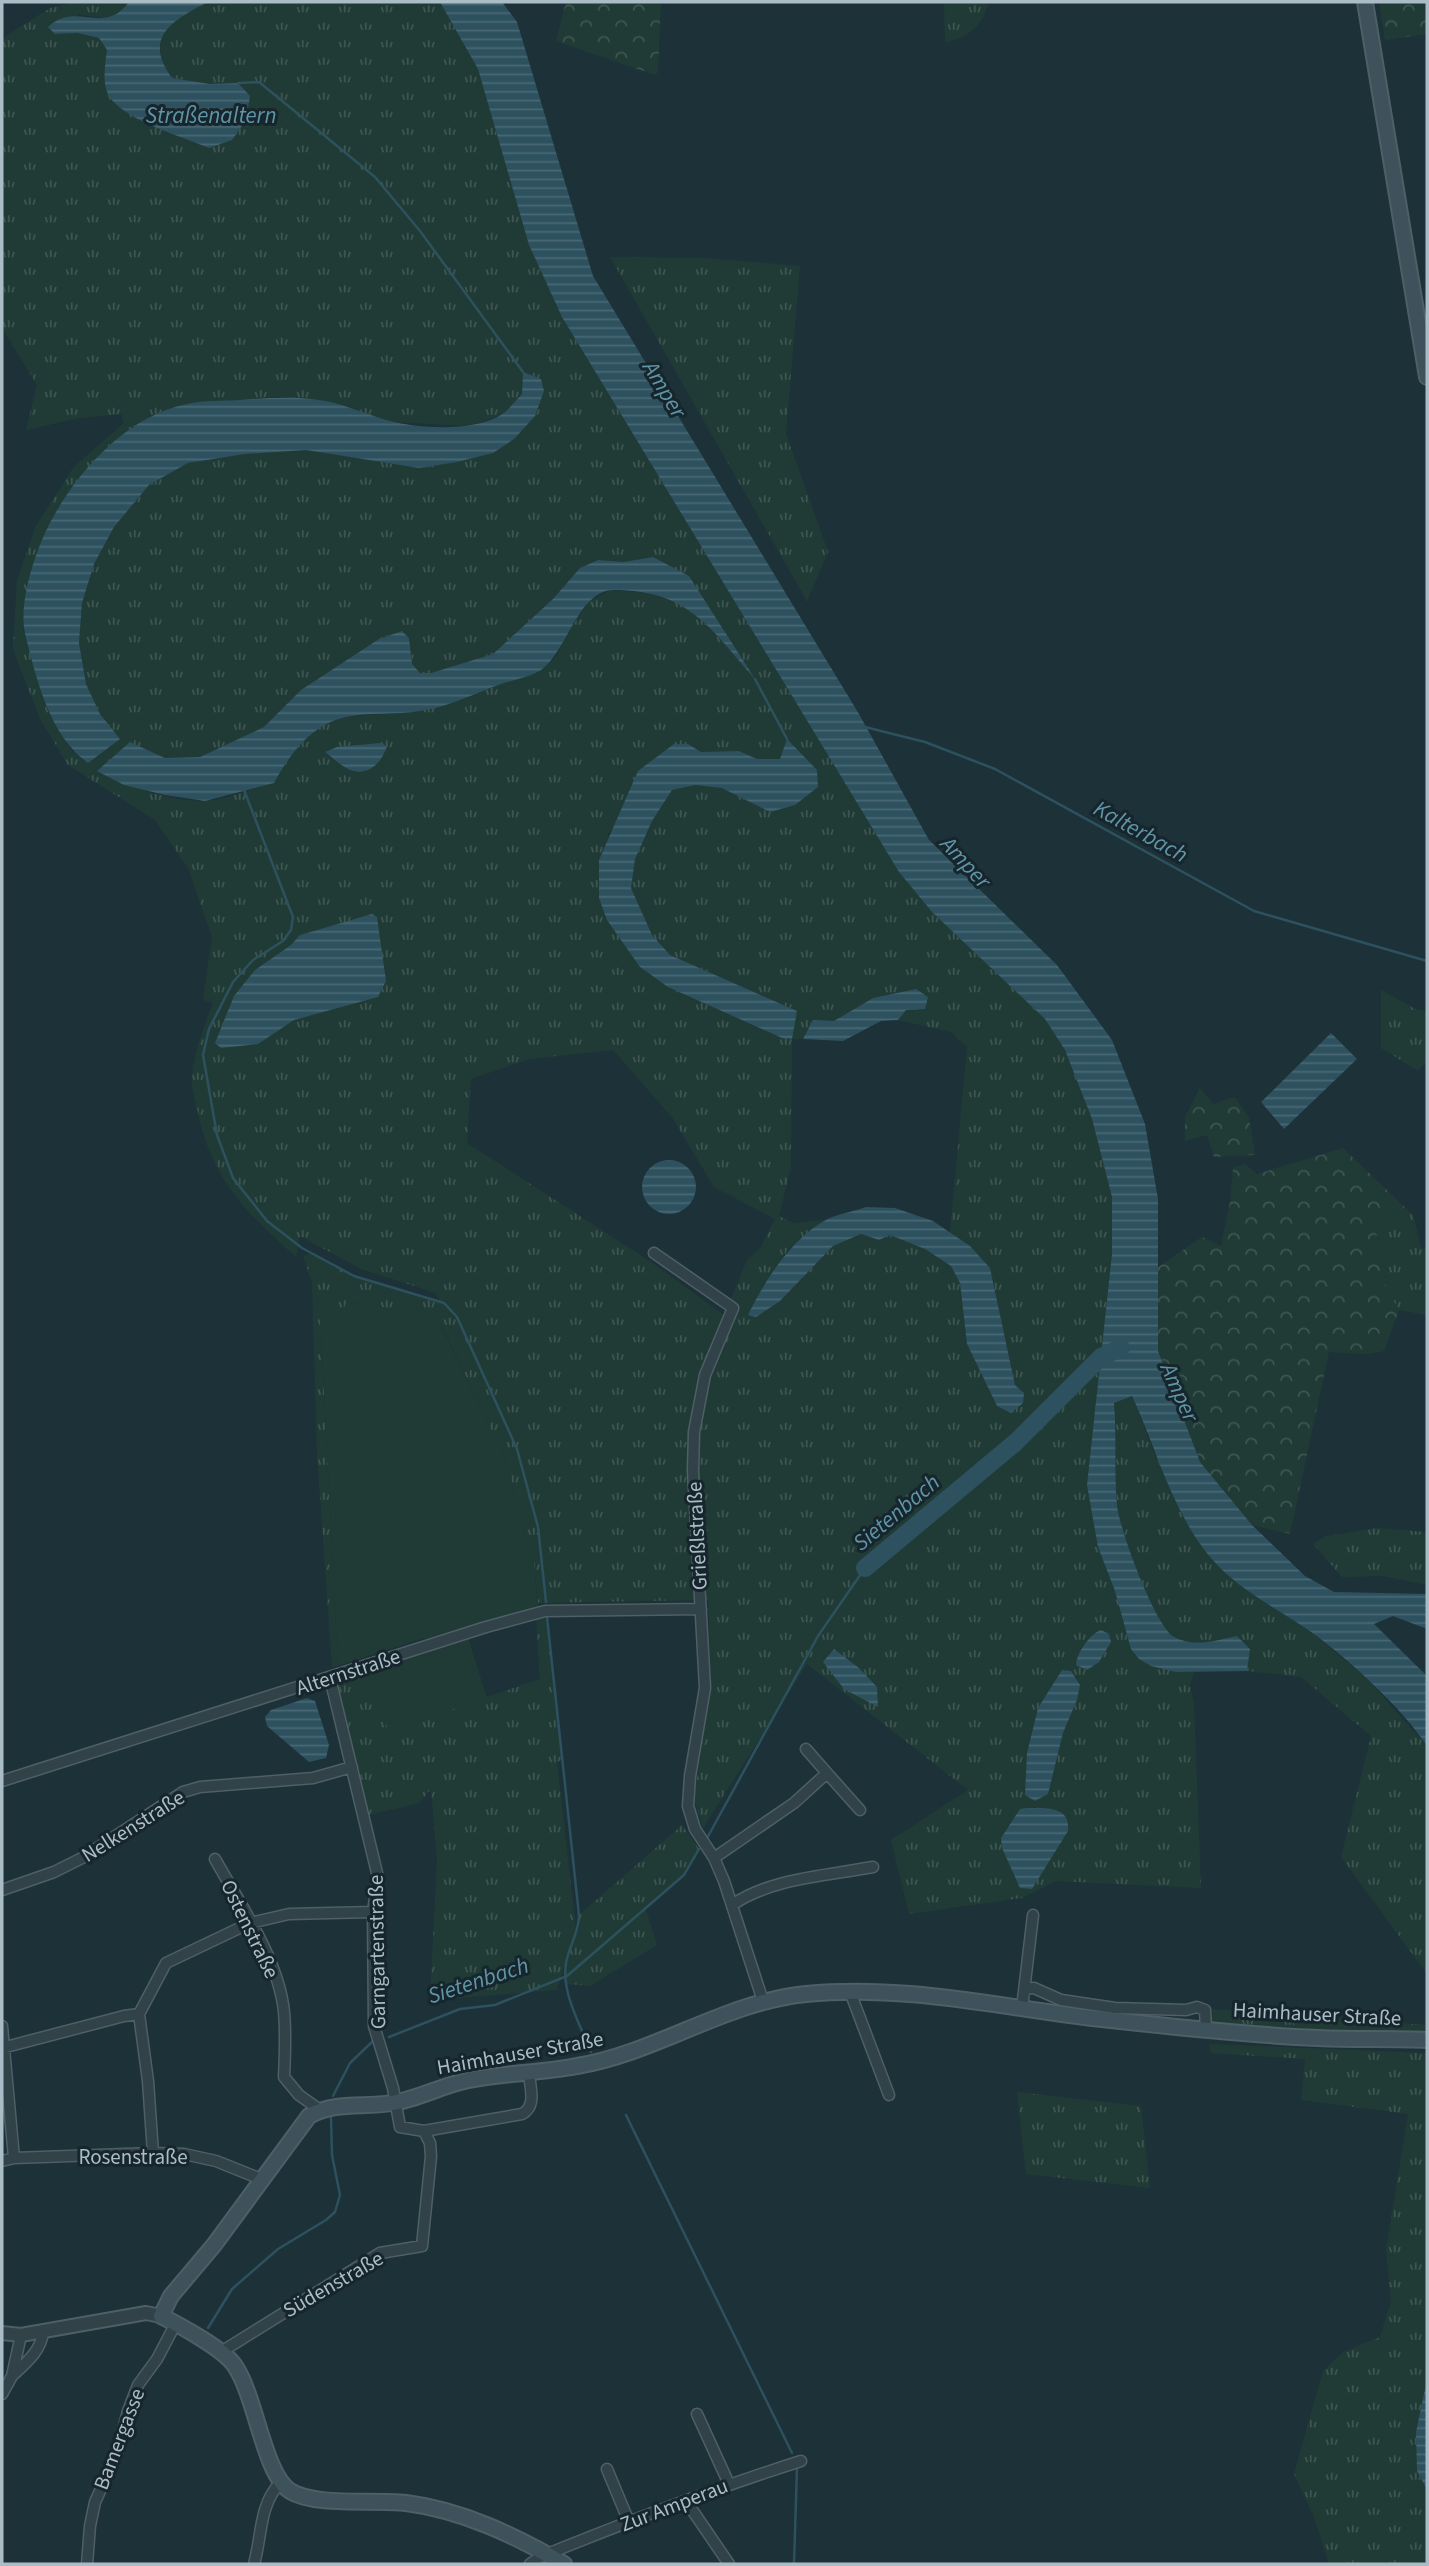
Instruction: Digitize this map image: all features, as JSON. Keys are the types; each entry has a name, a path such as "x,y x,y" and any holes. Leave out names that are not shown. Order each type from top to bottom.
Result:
{"main road":[{"path":"1365,2 1427,377"},
{"name":"Haimhauser Straße","path":"320,2110 332,2106 395,2103 469,2080 609,2059 763,2001 804,1994 853,1991 940,1996 1070,2016 1206,2030 1318,2038 1427,2040"},
{"path":"320,2110 309,2116 214,2245 171,2295 161,2315 234,2363 243,2379 271,2466 280,2483 292,2492 310,2498 406,2503 444,2510 492,2527 564,2564"}],"street":[{"name":"Grießlstraße","path":"654,1253 733,1308 705,1375 695,1417 694,1471 705,1688 690,1776 688,1806 695,1829 714,1858 763,2001"},
{"name":"Alternstraße","path":"2,1781 486,1627 545,1611 701,1609"},
{"name":"Garngartenstraße","path":"330,1678 378,1877 373,1912 374,2026 393,2088 400,2127 424,2131"},
{"path":"806,1749 860,1810"},
{"name":"Nelkenstraße","path":"2,1890 54,1872 82,1858 183,1792 200,1787 313,1778 352,1766"},
{"path":"714,1858 794,1803 827,1773"},
{"name":"Ostenstraße","path":"215,1859 269,1960 284,2011 284,2077 299,2095 320,2110"},
{"path":"732,1906 748,1894 768,1886 873,1867"},
{"path":"153,2152 148,2081 139,2014 166,1963 250,1923 289,1914 373,1912"},
{"path":"1022,2008 1033,1915"},
{"name":"Haimhauser Straße","path":"1025,1989 1034,1988 1061,2000 1115,2008 1186,2010 1197,2007 1205,2010 1206,2030"},
{"path":"853,1991 852,1997 889,2095"},
{"path":"3,2048 139,2014"},
{"path":"2,2026 13,2158"},
{"path":"424,2131 522,2115 532,2104 529,2073"},
{"name":"Südenstraße","path":"221,2352 380,2252 422,2246 431,2156 430,2143 424,2131"},
{"name":"Rosenstraße","path":"2,2161 13,2158 153,2152 184,2154 216,2161 261,2179"},
{"path":"2,2333 21,2335 146,2313 161,2315"},
{"name":"Bamergasse","path":"87,2564 95,2502 116,2456 138,2385 158,2360 176,2323"},
{"path":"12,2376 27,2363 42,2343 43,2332"},
{"path":"2,2394 12,2376 21,2335"},
{"path":"697,2414 729,2484"},
{"name":"Zur Amperau","path":"530,2564 548,2554 629,2522 729,2484 801,2461"},
{"path":"607,2469 629,2522"},
{"path":"254,2564 265,2506 269,2494 280,2483"},
{"path":"686,2501 729,2564"}],"green space":[{"path":"76,2 129,2 112,17 79,14 55,34 77,33 99,38 107,50 104,74 110,97 238,83 210,84 172,78 164,64 160,51 166,31 183,16 208,2 440,2 446,11 478,69 529,245 562,317 899,872 932,912 1045,1019 1065,1050 1092,1119 1112,1197 1112,1254 1098,1547 1115,1591 1176,1672 1194,1672 1190,1686 1194,1704 1201,1888 1056,1881 1022,1898 909,1914 891,1840 968,1790 807,1664 703,1828 694,1799 711,1679 708,1600 538,1603 533,1555 526,1540 502,1448 439,1321 363,1303 347,1302 342,1312 320,1315 338,1666 332,1667 317,1453 312,1283 303,1256 312,1253 354,1276 440,1301 436,1293 361,1269 300,1236 296,1257 247,1210 222,1176 204,1137 192,1085 197,1051 213,1003 203,1000 212,937 188,868 155,820 68,765 40,719 13,649 17,580 36,526 73,468 124,423 121,414 79,418 26,430 37,385 2,328 2,42 6,36 50,8","holes":["522,394 493,453 419,468 306,450 245,454 188,463 149,485 114,527 94,564 82,603 79,643 86,684 100,714 119,739 73,752 44,693 23,629 150,416 188,404 277,397 321,400 393,422 470,426 503,414","653,557 751,674 708,625 682,604 647,593 610,590 590,601 570,629 555,658 422,711 345,717 324,724 296,748 273,783 204,801 177,799 149,792 98,771 130,742 165,758 200,757 264,727 301,690 379,639 401,631 409,638 412,664 420,673 431,673 493,654 553,599 580,568 598,560 623,562","787,740 770,812 723,788 695,785 672,790 652,821 635,859 631,888 652,935 670,955 797,1011 782,1038 668,987 640,967 608,834 688,744 701,752 739,751 757,759 780,759","300,935 378,997 294,1020 255,970 291,945","916,989 898,1020 951,1032 967,1047 950,1233 970,1246 990,1268 1015,1385 1011,1412 997,1406 967,1344 960,1283 951,1266 925,1249 890,1235 879,1240 861,1234 833,1246 780,1301 756,1316 762,1286 774,1274 787,1251 825,1220 793,1223 779,1216 791,1167 792,1039 803,1039 813,1020 834,1021 873,998","613,1050 672,1117 714,1187 775,1219 761,1247 747,1260 724,1315 651,1262 467,1143 471,1079 529,1059","1071,1671 1080,1685 1077,1700 1063,1733 1048,1794 1027,1753 1038,1708"]},
{"path":"566,2 661,2 658,72 655,75 556,41"},
{"path":"944,2 989,2 982,18 973,29 962,37 945,43"},
{"path":"1379,2 1427,2 1427,34 1385,40"},
{"path":"610,257 704,258 800,266 786,434 828,552 807,601"},
{"path":"1381,990 1417,1010 1427,1011 1427,1061 1418,1071 1381,1048"},
{"path":"1200,1088 1213,1104 1235,1097 1249,1118 1255,1155 1214,1157 1207,1135 1185,1141 1185,1117"},
{"path":"1343,1148 1412,1214 1383,1204 1376,1231 1387,1291 1399,1310 1384,1351 1366,1354 1329,1352 1290,1534 1252,1525 1200,1462 1158,1351 1158,1267 1202,1237 1221,1246 1230,1202 1233,1168 1245,1164 1257,1174"},
{"path":"1383,1203 1413,1214 1421,1247 1427,1249 1427,1315 1399,1310 1387,1291 1376,1230"},
{"path":"347,1302 363,1303 439,1321 502,1448 526,1540 533,1555 538,1607 471,1626 453,1634 418,1640 338,1666 320,1314 342,1312"},
{"path":"1132,1396 1155,1455 1314,1634 1368,1680 1427,1746 1427,1974 1341,1857 1371,1736 1301,1677 1247,1671 1250,1649 1237,1636 1206,1642 1189,1642 1174,1637 1157,1615 1131,1554 1117,1505 1114,1403"},
{"path":"1378,1528 1427,1532 1427,1585 1383,1576 1342,1577 1313,1544 1326,1536"},
{"path":"536,1617 547,1617 562,1760 557,1762 576,1929 568,1954 579,1929 579,1915 682,1825 699,1849 685,1874 645,1907 657,1945 590,1986 567,1984 565,1964 557,1990 430,2000 437,1860 431,1789 419,1803 369,1815 348,1744 335,1682 369,1670 389,1730 540,1679"},
{"path":"468,1638 487,1698 388,1730 369,1670"},
{"path":"1212,2009 1427,2025 1427,2032 1338,2031 1212,2022"},
{"path":"1209,2044 1427,2053 1427,2379 1417,2471 1427,2490 1427,2564 1329,2564 1314,2517 1294,2474 1323,2371 1343,2352 1380,2337 1391,2302 1386,2250 1408,2114 1301,2100 1305,2059 1211,2053"},
{"path":"1017,2092 1141,2106 1150,2188 1026,2174"}],"water":[{"name":"Straßenaltern","path":"129,2 208,2 173,23 161,41 160,51 163,64 172,78 210,84 238,83 250,96 246,120 232,140 209,148 130,115 108,94 104,75 107,50 99,38 77,33 55,34 48,27 69,17 109,17"},
{"path":"440,2 502,2 517,22 593,276 859,714 929,840 1057,965 1112,1040 1145,1124 1158,1199 1158,1351 1200,1462 1252,1525 1305,1576 1334,1592 1427,1594 1427,1629 1393,1616 1374,1624 1427,1676 1427,1746 1390,1701 1343,1658 1314,1634 1247,1590 1211,1558 1197,1540 1175,1501 1132,1396 1114,1403 1117,1505 1131,1554 1148,1596 1157,1615 1174,1637 1197,1643 1237,1636 1250,1649 1247,1671 1176,1672 1151,1666 1139,1659 1131,1649 1115,1591 1098,1547 1087,1485 1112,1254 1112,1197 1092,1119 1065,1050 1045,1019 932,912 899,872 562,317 529,245 478,69"},
{"path":"523,372 541,379 544,391 535,416 514,439 493,453 419,468 306,450 245,454 188,463 149,485 114,527 94,564 82,603 79,643 86,684 100,714 120,739 88,763 75,752 55,723 40,689 26,638 24,608 30,573 49,525 80,476 111,444 128,430 166,410 207,401 309,399 337,404 402,424 464,426 493,419 504,413 522,394"},
{"path":"653,557 689,576 755,679 696,615 661,597 613,590 601,593 591,600 558,650 541,670 430,709 355,715 334,721 303,742 274,783 205,801 124,785 97,771 130,742 165,758 200,757 264,727 301,690 379,639 402,631 409,638 412,664 420,673 431,673 493,654 553,599 580,568 598,560 623,562"},
{"path":"787,739 817,770 818,787 795,805 770,812 722,788 695,785 672,790 652,821 635,859 631,888 652,935 670,955 797,1011 792,1039 782,1038 668,987 640,967 607,920 599,898 599,860 638,771 674,744 688,744 701,752 739,751 757,759 780,759"},
{"path":"380,743 387,746 381,758 373,767 361,772 348,769 325,752 337,747"},
{"path":"372,914 377,917 386,981 378,997 294,1020 258,1044 221,1048 215,1043 234,996 255,970 291,945 300,935"},
{"path":"916,989 928,997 925,1009 906,1010 898,1020 881,1021 843,1041 803,1039 813,1020 834,1021 873,998"},
{"path":"1331,1033 1357,1059 1284,1129 1261,1102"},
{"path":"669,1160 688,1168 696,1187 688,1206 669,1214 650,1206 642,1187 650,1168"},
{"path":"866,1207 895,1208 933,1221 970,1246 990,1268 1015,1385 1024,1393 1023,1403 1011,1413 997,1406 967,1344 960,1283 951,1266 925,1249 890,1235 879,1240 861,1234 833,1246 780,1301 756,1317 748,1315 762,1288 800,1239 829,1219"},
{"path":"1101,1630 1109,1634 1111,1642 1099,1662 1087,1670 1076,1665 1085,1644"},
{"path":"834,1649 859,1668 877,1687 878,1707 844,1689 823,1662"},
{"path":"1062,1670 1071,1671 1080,1685 1077,1700 1063,1733 1048,1794 1035,1801 1025,1795 1027,1753 1038,1708"},
{"path":"307,1698 315,1701 329,1745 326,1758 309,1762 267,1726 265,1717 271,1710"},
{"path":"1020,1809 1056,1810 1066,1817 1068,1823 1068,1831 1032,1889 1020,1888 1002,1848 1001,1838"},
{"path":"1427,2379 1427,2490 1417,2471 1416,2432"}],"waterway":[{"path":"238,83 259,82 375,177 420,231 523,372"},
{"path":"755,679 787,739"},
{"name":"Kalterbach","path":"865,727 925,742 995,769 1254,911 1427,961"},
{"path":"244,790 293,917 291,930 283,941 253,960 233,982 209,1029 203,1055 217,1135 233,1178 267,1221 302,1248 354,1276 444,1303 457,1317 517,1449 538,1527 546,1602"},
{"name":"Sietenbach","path":"865,1568 1016,1442 1101,1357 1121,1348"},
{"name":"Sietenbach","path":"706,1840 818,1636 865,1568"},
{"path":"547,1617 579,1915 566,1963 566,1986 591,2052"},
{"name":"Sietenbach","path":"389,2037 460,2009 495,2005 567,1976 684,1875 699,1849"},
{"name":"Sietenbach","path":"333,2096 350,2063 372,2042"},
{"path":"626,2115 792,2453"},
{"name":"Sietenbach","path":"208,2328 232,2289 278,2249 335,2212 340,2195 332,2155 331,2118"},
{"path":"794,2564 797,2467"}],"water label":[{"name":"Amper","path":"665,389"},
{"name":"Amper","path":"966,862"},
{"name":"Amper","path":"1180,1392"}]}
